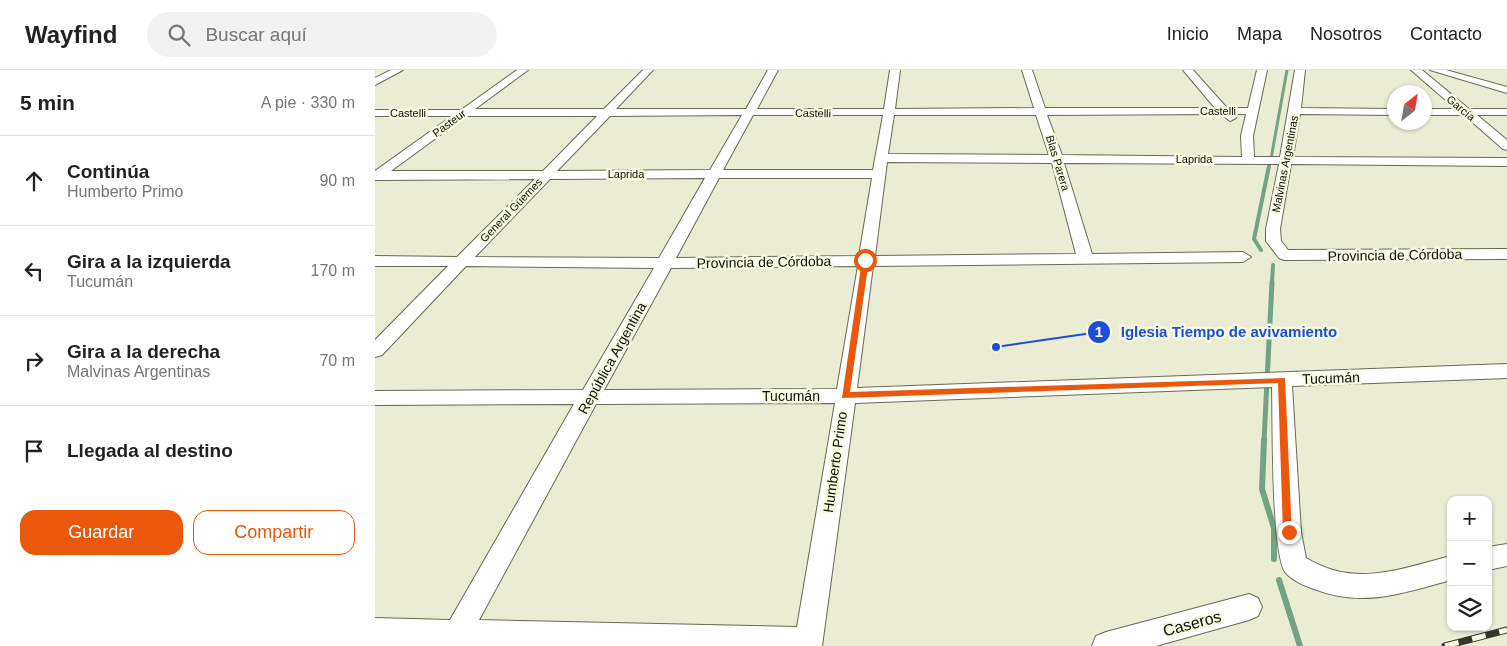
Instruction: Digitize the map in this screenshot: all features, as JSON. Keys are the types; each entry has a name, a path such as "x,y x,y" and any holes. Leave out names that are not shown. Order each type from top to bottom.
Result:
{"street":[{"path":"375,82 397,70"},
{"name":"Pasteur","path":"376,176 523,70"},
{"name":"General Güemes","path":"375,351 648,70"},
{"name":"República Argentina","path":"454,639 773,70"},
{"name":"Humberto Primo","path":"808,644 895,70"},
{"name":"Blas Parera","path":"1027,70 1057,160 1085,257"},
{"path":"1188,70 1247,136"},
{"path":"1252,70 1262,70 1247,136 1252,159"},
{"name":"Malvinas Argentinas","path":"1284,255 1275,241 1273,229 1281,160 1295,111 1300,70"},
{"name":"García","path":"1416,70 1507,146"},
{"path":"1435,70 1507,90"},
{"name":"Castelli","path":"375,113 748,112 889,114 1252,111"},
{"path":"1295,111 1387,112"},
{"path":"1432,112 1507,112"},
{"name":"Laprida","path":"376,176 715,174 1057,160 1252,159 1507,162"},
{"name":"Provincia de Córdoba","path":"1284,255 1507,254"},
{"name":"Provincia de Córdoba","path":"375,261 666,262 1243,257"},
{"name":"Tucumán","path":"375,398 845,396 1507,371"},
{"path":"1279,380 1291,552 1295,565 1312,577 1347,588 1371,588 1447,569"},
{"path":"1492,558 1507,555"},
{"name":"Caseros","path":"1106,646 1249,607"},
{"path":"375,632 454,639 808,644"}],"waterway":[{"path":"1271,159 1287,70"},
{"path":"1261,250 1254,239 1269,166"},
{"path":"1272,283 1273,265"},
{"path":"1264,441 1272,282"},
{"path":"1264,440 1262,489 1274,528 1274,559"},
{"path":"1279,580 1300,646"}],"railway":[{"path":"1445,646 1507,630"}],"place":[{"name":"Iglesia Tiempo de avivamiento","path":"996,347"}],"route":[{"path":"865,260 845,396 1282,380 1289,532"}]}
